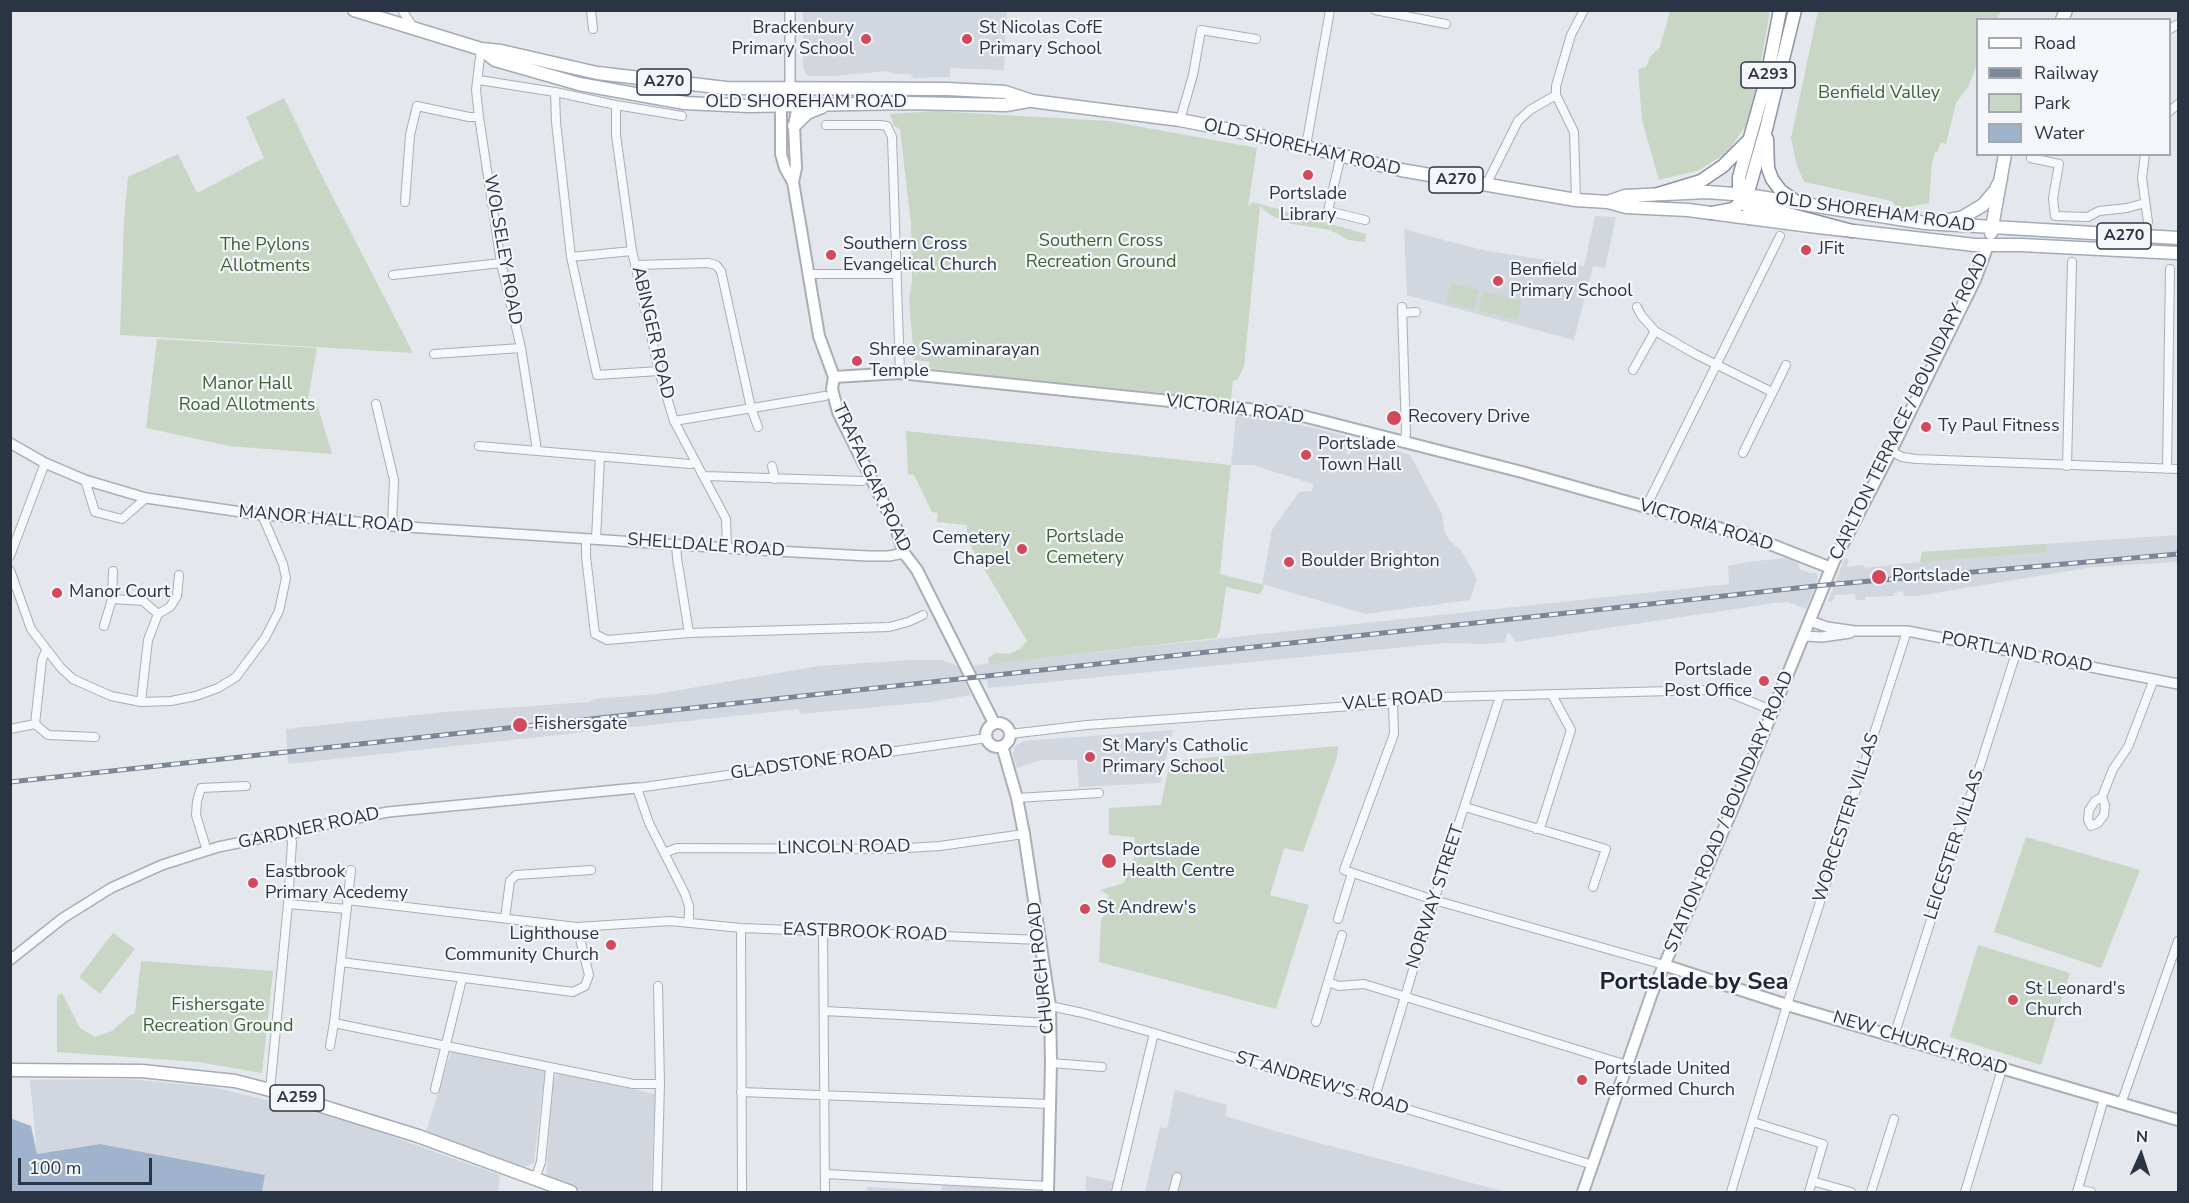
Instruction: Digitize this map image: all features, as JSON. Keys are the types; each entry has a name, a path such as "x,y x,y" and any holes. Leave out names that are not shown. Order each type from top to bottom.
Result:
{"main road":[{"name":"OLD SHOREHAM ROAD","path":"354,10 481,49 501,51 597,73 704,87 790,90 947,89 1005,92 1032,101 1180,120 1306,146 1401,170 1576,200 1608,202 1626,207 1659,207 1988,245 2178,253"},
{"name":"A293","path":"1743,198 1739,177 1767,77 1780,10"},
{"name":"A293","path":"1743,198 1766,129 1795,10"},
{"name":"OLD SHOREHAM ROAD","path":"481,49 495,60 579,84 685,103 731,106 1006,105 1032,101"},
{"path":"790,90 798,105"},
{"name":"TRAFALGAR ROAD","path":"790,90 781,105 780,141 784,168 793,182"},
{"path":"794,126 807,113 829,104"},
{"name":"TRAFALGAR ROAD","path":"798,105 794,126 796,168 793,182 819,336 834,377 832,389 838,412 896,528 904,553 922,579 994,723"},
{"name":"A293","path":"1766,129 1770,173 1777,187 1798,203"},
{"name":"A293","path":"1658,194 1701,181 1734,157 1750,138"},
{"path":"1988,245 2006,156"},
{"path":"1925,223 1953,219 1970,213 1989,200 2001,179"},
{"name":"OLD SHOREHAM ROAD","path":"1608,202 1625,196 1697,191 1798,203 1925,223 2178,238"},
{"path":"1712,213 1727,211 1743,198 1748,207 1780,212 1852,231"},
{"name":"CARLTON TERRACE / BOUNDARY ROAD","path":"1831,568 1975,280 1988,245"},
{"name":"VICTORIA ROAD","path":"834,377 900,373 1278,411 1522,472 1646,507 1757,540 1831,568"},
{"name":"STATION ROAD / BOUNDARY ROAD","path":"1583,1192 1652,993 1711,861 1831,568"},
{"path":"994,723 1006,725 1010,734 1008,741 1002,746 993,746 987,738 988,729 994,723"},
{"name":"CHURCH ROAD","path":"1002,746 1017,798 1024,834 1050,1006 1051,1104 1048,1189"},
{"name":"NEW CHURCH ROAD","path":"1664,964 1787,1005 2178,1120"},
{"name":"A259","path":"10,1070 142,1071 235,1081 418,1136 571,1192"}],"street":[{"path":"402,10 413,27"},
{"path":"591,10 593,29"},
{"path":"790,10 790,90"},
{"path":"1306,146 1330,10"},
{"path":"1375,10 1446,24"},
{"path":"1576,200 1574,132 1556,95 1558,75 1568,45 1584,10"},
{"path":"1180,120 1193,75 1201,30 1256,39"},
{"name":"WOLSELEY ROAD","path":"481,49 476,90 479,117 501,263 521,348 537,450"},
{"path":"479,80 682,116"},
{"path":"555,92 556,122 571,256 597,375 659,371"},
{"path":"1486,185 1518,121 1530,110 1556,95"},
{"name":"ABINGER ROAD","path":"616,105 618,145 632,250 659,371 674,421 726,519 727,548"},
{"path":"405,202 410,135 417,106 479,117"},
{"path":"826,125 887,126 892,137 900,373"},
{"path":"1341,155 1328,211 1365,220"},
{"path":"2145,156 2142,178 2148,222"},
{"path":"2031,158 2059,164 2053,198 2055,216 2088,217 2100,211 2145,203"},
{"path":"1646,507 1780,236"},
{"path":"571,256 632,250"},
{"path":"635,265 708,262 717,265 721,271 751,408 758,427"},
{"path":"2067,466 2072,262"},
{"path":"393,275 501,263"},
{"path":"2167,469 2170,269"},
{"path":"808,274 896,274"},
{"path":"1637,307 1655,331 1695,354 1772,392"},
{"path":"1404,443 1406,433 1402,310 1416,312"},
{"path":"1633,370 1655,331"},
{"path":"434,354 521,348"},
{"path":"1743,453 1786,365"},
{"path":"674,421 825,396"},
{"path":"376,404 394,480 392,526"},
{"name":"MANOR HALL ROAD","path":"10,443 45,464 86,480 146,498 262,515 508,534"},
{"path":"478,446 696,463"},
{"path":"1891,451 1902,457 1916,459 2178,469"},
{"path":"600,457 591,539 586,556 595,634 607,640 689,633 889,627 923,615"},
{"path":"10,556 45,464"},
{"path":"772,466 775,479"},
{"path":"705,476 862,481"},
{"path":"86,480 95,512 122,519 146,498"},
{"path":"10,570 31,630 61,668 74,679 111,696 141,702 171,701 196,696 218,688 236,676 265,638 279,610 286,578 283,564 262,515"},
{"name":"SHELLDALE ROAD","path":"508,534 867,556 904,553"},
{"path":"676,544 676,558 689,633"},
{"path":"104,626 112,599 113,571"},
{"path":"141,702 147,640 158,614 170,607 177,596 179,575"},
{"path":"112,599 144,602 158,614"},
{"name":"PORTLAND ROAD","path":"1810,621 1827,627 1855,631 1907,631 2178,684"},
{"name":"PORTLAND ROAD","path":"1805,636 1842,635 1855,631"},
{"name":"WORCESTER VILLAS","path":"1731,1192 1787,1005 1907,631"},
{"path":"35,724 42,660 46,650"},
{"name":"LEICESTER VILLAS","path":"1894,1036 2016,653"},
{"path":"2102,797 2113,769 2132,738 2154,679"},
{"name":"VALE ROAD","path":"1010,734 1087,725 1393,703 1405,698 1708,690 1732,694 1774,711"},
{"path":"1536,829 1542,825 1571,730 1551,695"},
{"name":"NORWAY STREET","path":"1374,1100 1434,900 1500,696"},
{"path":"1338,919 1348,872 1394,734 1393,703"},
{"path":"10,729 35,724"},
{"path":"35,724 48,735 95,737"},
{"name":"GLADSTONE ROAD","path":"637,788 987,738"},
{"path":"207,851 196,815 201,788 246,786"},
{"path":"637,788 649,823 685,894 689,923"},
{"name":"GARDNER ROAD","path":"10,960 63,918 111,888 162,865 207,851 282,834 290,835 317,826 388,812 637,788"},
{"path":"1017,798 1099,793"},
{"path":"1465,807 1606,849 1593,887"},
{"name":"LINCOLN ROAD","path":"664,853 677,848 910,848 1024,834"},
{"path":"270,1090 288,904 292,842 290,835"},
{"path":"330,1046 351,870"},
{"path":"505,918 510,881 516,875 591,870"},
{"path":"1348,872 1434,900 1664,964"},
{"name":"EASTBROOK ROAD","path":"288,904 347,904 577,927 651,921 741,928 1041,940"},
{"path":"340,962 573,992 585,986 589,975 577,927"},
{"path":"741,928 742,1192"},
{"path":"824,932 825,1192"},
{"path":"1316,1022 1342,935"},
{"path":"2121,1104 2178,942"},
{"path":"435,1089 462,979"},
{"path":"1328,982 1339,986 1364,984 1627,1065"},
{"path":"657,1192 660,1084 658,986"},
{"name":"ST ANDREW'S ROAD","path":"1050,1006 1083,1012 1593,1165"},
{"path":"824,1011 1051,1023"},
{"path":"334,1023 633,1084 660,1084"},
{"path":"1116,1192 1154,1033"},
{"path":"1051,1063 1102,1067"},
{"path":"535,1179 541,1162 550,1068"},
{"path":"1965,1192 2002,1069"},
{"path":"741,1092 1051,1104"},
{"path":"2091,1192 2078,1191 2104,1099"},
{"path":"1871,1192 1894,1119"},
{"path":"1753,1122 1823,1144 1809,1192"},
{"path":"825,1174 1048,1189"},
{"path":"1173,1192 1177,1177"},
{"path":"1812,1181 1851,1192"}],"shaded area":[{"name":"Brackenbury Primary School","path":"803,11 1007,11 1004,70 950,68 950,77 914,78 910,74 895,74 888,71 808,76 803,69"},
{"name":"Benfield Primary School","path":"1595,216 1616,217 1605,268 1593,266 1574,340 1407,295 1404,229 1488,251 1584,266"},
{"path":"1236,416 1277,419 1350,437 1346,454 1350,455 1355,438 1410,455 1442,514 1445,533 1449,540 1461,550 1477,579 1470,600 1365,614 1262,584 1272,530 1299,492 1312,491 1313,484 1253,465 1231,465"},
{"path":"2178,535 2178,562 2092,567 1917,596 1904,596 1903,591 1894,593 1894,596 1865,597 1865,600 1856,600 1855,594 1835,595 1832,602 1828,601 1845,558 1849,560 1846,567 1863,565 1865,568 1920,562 1922,552"},
{"path":"1786,558 1799,564 1799,569 1816,573 1818,578 1806,609 1788,602 1775,603 1515,642 1510,633 1507,633 1505,642 1445,643 988,688 987,680 964,681 971,695 930,702 800,714 799,709 288,764 286,729 445,712 589,702 594,699 657,694 818,666 942,660 958,666 961,671 976,670 974,665 1729,584 1728,566"},
{"name":"St Mary's Catholic Primary School","path":"1173,730 1160,783 1079,787 1077,760 1041,760 1017,768 1013,755 1015,746 1024,741"},
{"path":"451,1051 545,1070 534,1163 522,1168 425,1135"},
{"path":"558,1073 655,1094 651,1192 586,1192 546,1179 553,1079"},
{"path":"128,1079 212,1087 284,1104 368,1128 500,1175 498,1192 262,1192 265,1175 100,1144 37,1154 30,1080"},
{"path":"1175,1090 1227,1105 1225,1116 1506,1192 1145,1192 1160,1127 1167,1129"},
{"path":"1086,1176 1120,1183 1119,1191 1127,1192 1086,1192"},
{"path":"942,1183 1040,1185 1040,1192 867,1192 867,1187 941,1191"}],"green space":[{"path":"1670,11 1770,11 1757,86 1745,127 1727,153 1697,171 1659,180 1642,120 1638,69 1646,67 1650,57 1660,47"},
{"name":"Benfield Valley","path":"1818,11 2001,11 1998,18 1976,18 1976,67 1968,87 1956,103 1946,144 1941,143 1935,152 1932,162 1929,203 1898,209 1892,201 1804,182 1797,166 1791,138"},
{"name":"The Pylons Allotments","path":"284,98 413,353 120,335 128,177 178,154 197,193 264,158 246,117"},
{"name":"Southern Cross Recreation Ground","path":"934,111 1109,121 1257,148 1248,206 1253,202 1366,234 1365,242 1349,240 1330,230 1292,224 1270,215 1260,206 1244,367 1237,380 1233,380 1231,400 928,368 930,362 914,360 909,298 912,282 911,224 900,129 894,126 890,114"},
{"path":"1451,283 1479,290 1474,310 1446,302"},
{"path":"1483,291 1522,301 1517,320 1478,310"},
{"name":"Manor Hall Road Allotments","path":"157,339 317,348 307,405 318,407 332,454 229,446 146,428"},
{"name":"Portslade Cemetery","path":"906,431 1231,465 1220,574 1264,585 1262,592 1258,594 1226,587 1220,631 1216,638 989,664 988,658 996,653 1009,654 1020,649 1027,641 967,540 967,525 937,522 938,513 932,512 914,475 908,474"},
{"path":"2045,544 2048,552 1920,562 1922,552"},
{"path":"1338,746 1337,757 1303,852 1284,848 1270,895 1309,905 1276,1009 1099,962 1101,919 1109,910 1107,902 1109,895 1100,890 1124,883 1133,866 1135,837 1109,835 1109,808 1161,805 1170,761"},
{"path":"2026,837 2140,870 2101,968 1994,932"},
{"path":"113,933 135,949 100,994 79,977"},
{"path":"1978,945 2070,973 2041,1065 1950,1037"},
{"name":"Fishersgate Recreation Ground","path":"141,961 273,971 262,1073 198,1062 57,1052 57,996 62,993 80,1028 95,1037 112,1031 135,1013"}],"water":[{"path":"10,1118 31,1126 37,1154 100,1144 265,1175 262,1192 11,1192"}],"railway":[{"path":"10,782 1825,585 2178,554"}],"place":[{"name":"Brackenbury Primary School","path":"866,39"},
{"name":"St Nicolas CofE Primary School","path":"967,39"},
{"name":"Portslade Library","path":"1308,175"},
{"name":"JFit","path":"1806,250"},
{"name":"Southern Cross Evangelical Church","path":"831,255"},
{"name":"Benfield Primary School","path":"1498,281"},
{"name":"Shree Swaminarayan Temple","path":"857,361"},
{"name":"Recovery Drive","path":"1394,418"},
{"name":"Ty Paul Fitness","path":"1926,427"},
{"name":"Portslade Town Hall","path":"1306,455"},
{"name":"Cemetery Chapel","path":"1022,549"},
{"name":"Boulder Brighton","path":"1289,562"},
{"name":"Portslade","path":"1879,577"},
{"name":"Manor Court","path":"57,593"},
{"name":"Portslade Post Office","path":"1764,681"},
{"name":"Fishersgate","path":"520,725"},
{"name":"St Mary's Catholic Primary School","path":"1090,757"},
{"name":"Portslade Health Centre","path":"1109,861"},
{"name":"Eastbrook Primary Acedemy","path":"253,883"},
{"name":"St Andrew's","path":"1085,909"},
{"name":"Lighthouse Community Church","path":"611,945"},
{"name":"St Leonard's Church","path":"2013,1000"},
{"name":"Portslade United Reformed Church","path":"1582,1080"}],"district":[{"name":"Portslade by Sea","path":"1694,983"}]}
